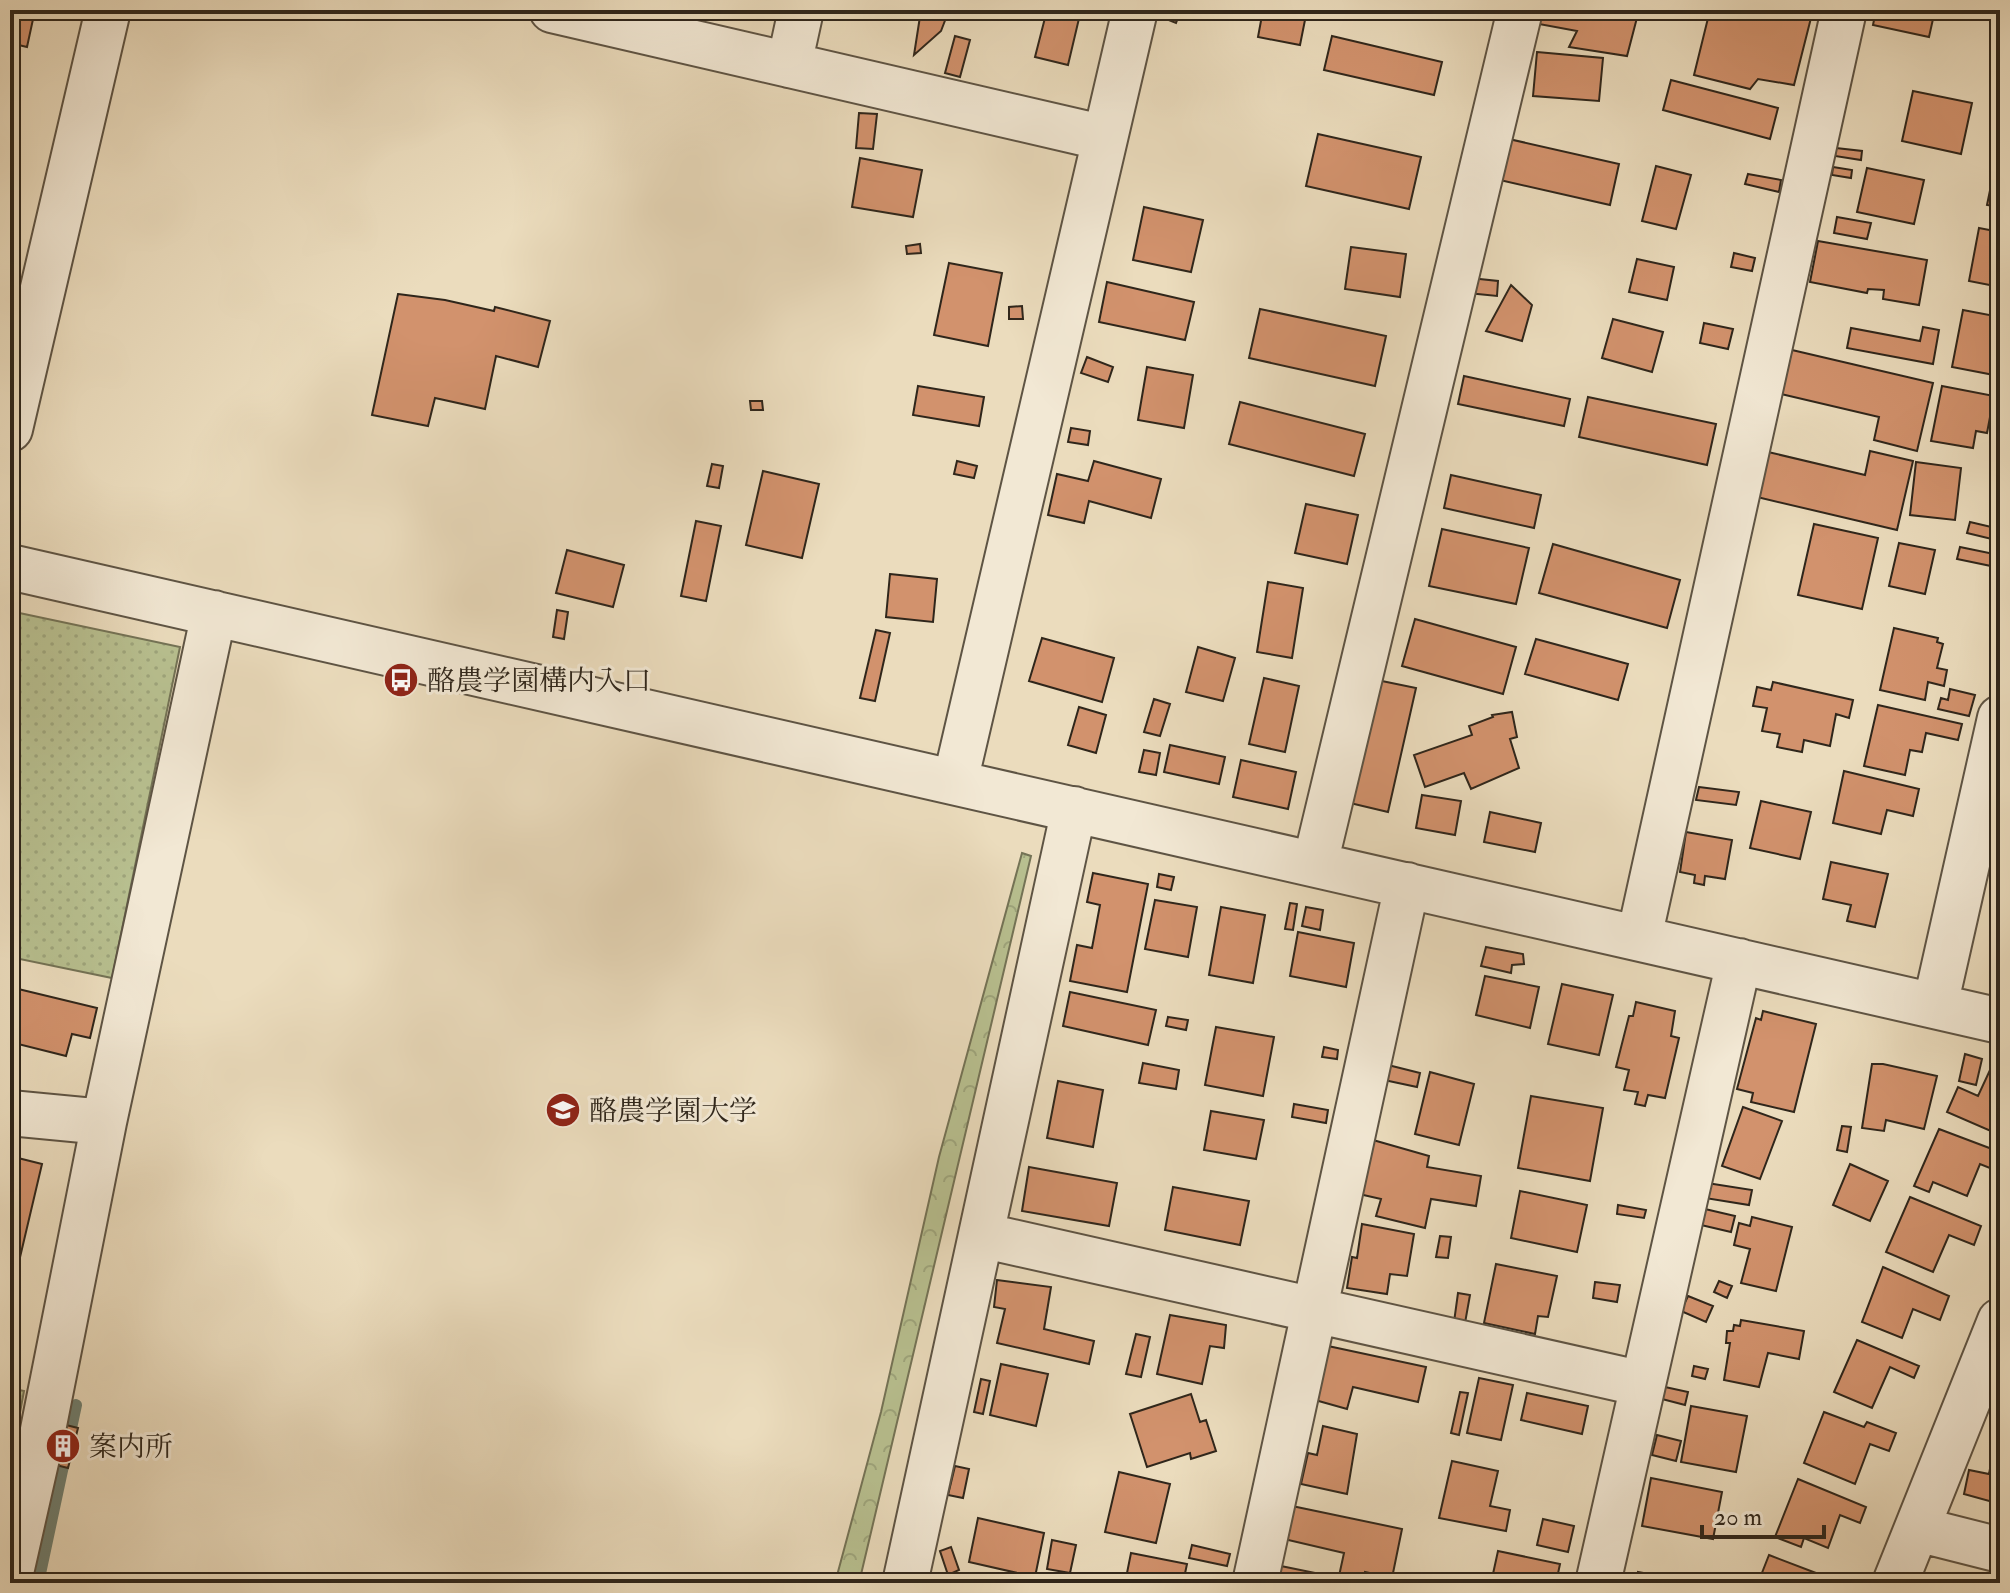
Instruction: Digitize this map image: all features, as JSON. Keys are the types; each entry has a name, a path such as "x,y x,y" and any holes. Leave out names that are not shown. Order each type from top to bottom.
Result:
{"street":[{"path":"10,429 108,10"},
{"path":"552,10 1105,138"},
{"path":"789,65 801,10"},
{"path":"955,782 1135,10"},
{"path":"1315,864 1520,10"},
{"path":"1639,938 1844,10"},
{"path":"10,567 2000,1021"},
{"path":"10,1577 214,613"},
{"path":"1935,1006 1999,724"},
{"path":"905,1583 1074,809"},
{"path":"1255,1583 1407,885"},
{"path":"1598,1583 1739,961"},
{"path":"10,1113 104,1122"},
{"path":"981,1235 1643,1384"},
{"path":"1895,1583 2000,1321"},
{"path":"1917,1529 2000,1550"}],"green space":[{"path":"10,611 180,647 112,978 10,957"},
{"path":"1022,853 1031,856 859,1583 835,1583 881,1412 939,1157"},
{"path":"10,1388 24,1391 10,1466"}],"building":[{"path":"10,10 35,10 27,47 10,43"},
{"path":"921,10 949,10 941,31 914,55"},
{"path":"1047,10 1081,10 1068,65 1035,57"},
{"path":"1152,10 1181,10 1176,23 1151,13"},
{"path":"1263,10 1307,10 1300,45 1258,37"},
{"path":"1543,10 1639,10 1627,56 1569,47 1577,31 1539,24"},
{"path":"1710,10 1813,10 1794,85 1758,79 1750,89 1694,75"},
{"path":"1876,10 1935,10 1929,37 1873,25"},
{"path":"955,36 970,40 960,77 945,73"},
{"path":"1332,36 1442,62 1434,95 1324,70"},
{"path":"1537,52 1603,58 1599,101 1533,96"},
{"path":"1671,80 1778,108 1770,139 1663,110"},
{"path":"1913,91 1972,103 1961,154 1902,141"},
{"path":"859,113 877,114 873,149 856,148"},
{"path":"1318,134 1421,157 1409,209 1306,186"},
{"path":"1500,137 1619,164 1610,205 1491,178"},
{"path":"2000,142 2000,207 1987,205"},
{"path":"1836,148 1862,151 1861,160 1835,156"},
{"path":"860,158 922,170 913,217 852,207"},
{"path":"1656,166 1691,175 1676,229 1642,221"},
{"path":"1833,167 1852,170 1851,178 1832,175"},
{"path":"1867,168 1924,180 1914,224 1857,212"},
{"path":"1748,174 1781,180 1779,192 1745,184"},
{"path":"1144,207 1203,220 1191,272 1133,260"},
{"path":"1837,217 1871,223 1867,239 1834,233"},
{"path":"1979,228 2000,232 2000,287 1969,281"},
{"path":"1818,241 1927,260 1919,305 1883,299 1884,290 1868,289 1867,293 1810,282"},
{"path":"920,244 921,253 907,254 906,246"},
{"path":"1351,247 1406,254 1400,297 1345,289"},
{"path":"1734,253 1755,258 1752,271 1731,267"},
{"path":"1637,259 1674,267 1667,300 1629,292"},
{"path":"949,263 1002,273 988,346 934,335"},
{"path":"1470,278 1498,281 1497,296 1468,293"},
{"path":"1107,282 1194,302 1185,340 1099,322"},
{"path":"1511,285 1532,305 1522,341 1486,331"},
{"path":"398,294 494,311 495,307 550,321 538,367 496,356 485,409 435,398 428,426 372,415"},
{"path":"1022,306 1023,319 1009,319 1009,307"},
{"path":"1260,309 1386,336 1375,386 1249,358"},
{"path":"1963,310 2000,317 2000,344 1994,375 1952,367"},
{"path":"1613,319 1663,332 1652,372 1602,358"},
{"path":"1704,323 1733,329 1728,349 1700,343"},
{"path":"1923,327 1939,330 1933,364 1847,348 1851,328 1920,341"},
{"path":"1792,350 1933,383 1917,451 1874,440 1879,417 1781,394"},
{"path":"1087,357 1113,367 1108,382 1081,373"},
{"path":"1147,367 1193,375 1184,428 1138,420"},
{"path":"1464,376 1570,399 1564,426 1458,404"},
{"path":"918,386 984,397 979,426 913,415"},
{"path":"1942,386 1994,396 1987,433 1976,431 1973,448 1931,441"},
{"path":"1588,397 1716,424 1707,465 1579,437"},
{"path":"750,401 762,401 763,410 751,410"},
{"path":"1240,402 1365,434 1354,476 1229,444"},
{"path":"1071,428 1090,431 1088,445 1068,442"},
{"path":"1870,451 1913,461 1897,530 1757,497 1768,452 1865,475"},
{"path":"957,461 977,466 974,478 954,474"},
{"path":"1094,461 1161,479 1151,518 1089,501 1084,523 1048,515 1057,474 1088,481"},
{"path":"1916,462 1961,468 1955,520 1910,515"},
{"path":"712,464 723,466 719,488 707,486"},
{"path":"763,471 819,484 802,558 746,545"},
{"path":"1451,475 1541,495 1534,528 1444,508"},
{"path":"1306,504 1358,515 1347,564 1295,553"},
{"path":"696,521 721,526 706,601 681,596"},
{"path":"1970,522 2000,529 2000,541 1967,533"},
{"path":"1814,524 1878,538 1862,609 1798,595"},
{"path":"1442,529 1529,548 1516,604 1429,586"},
{"path":"1899,543 1935,550 1925,594 1889,586"},
{"path":"1553,544 1680,580 1667,628 1539,593"},
{"path":"1960,547 1994,554 1991,566 1957,559"},
{"path":"567,550 624,565 613,607 556,593"},
{"path":"890,574 937,579 933,622 886,617"},
{"path":"1268,582 1303,588 1292,658 1257,652"},
{"path":"557,610 568,612 564,639 553,637"},
{"path":"1415,619 1516,647 1503,694 1402,666"},
{"path":"1894,628 1938,638 1937,642 1943,644 1937,668 1947,670 1944,686 1928,682 1925,700 1880,690"},
{"path":"876,630 890,633 875,701 860,698"},
{"path":"1042,638 1114,658 1102,702 1029,681"},
{"path":"1536,639 1628,664 1618,700 1525,674"},
{"path":"1198,647 1235,658 1223,701 1186,692"},
{"path":"1264,678 1299,686 1285,752 1249,744"},
{"path":"1377,680 1416,688 1388,812 1350,803"},
{"path":"1773,682 1853,700 1849,718 1836,714 1830,746 1804,740 1802,752 1777,747 1780,734 1762,731 1767,708 1753,706 1757,687 1771,690"},
{"path":"1950,689 1975,695 1969,716 1938,709 1941,698 1948,700"},
{"path":"1154,699 1170,704 1160,736 1144,732"},
{"path":"1878,705 1962,724 1958,740 1926,733 1922,752 1910,750 1905,775 1864,766"},
{"path":"1079,707 1106,715 1096,753 1068,745"},
{"path":"1512,712 1517,737 1510,739 1519,768 1471,789 1464,773 1425,787 1414,755 1472,735 1469,726 1492,715"},
{"path":"1170,745 1225,757 1219,784 1164,772"},
{"path":"1144,750 1160,753 1156,775 1139,772"},
{"path":"1241,760 1296,772 1288,809 1233,797"},
{"path":"1844,771 1919,789 1913,816 1887,810 1881,834 1833,823"},
{"path":"1699,787 1739,792 1736,805 1696,800"},
{"path":"1422,795 1461,801 1455,835 1416,828"},
{"path":"1761,801 1811,812 1800,859 1750,848"},
{"path":"1490,812 1541,823 1535,852 1484,842"},
{"path":"1686,832 1732,840 1725,879 1705,876 1704,885 1694,883 1695,875 1680,872"},
{"path":"1831,862 1888,874 1875,927 1847,921 1851,905 1823,899"},
{"path":"1093,873 1148,884 1127,992 1070,981 1077,945 1092,948 1100,905 1087,902"},
{"path":"1159,874 1174,877 1171,890 1157,887"},
{"path":"1155,900 1197,907 1188,957 1145,949"},
{"path":"1290,903 1297,904 1293,930 1285,929"},
{"path":"1221,907 1265,915 1253,983 1209,975"},
{"path":"1306,907 1323,910 1320,930 1302,926"},
{"path":"1298,932 1354,943 1346,987 1290,976"},
{"path":"1486,947 1523,954 1524,964 1512,965 1511,973 1481,966"},
{"path":"1485,976 1539,987 1530,1028 1476,1015"},
{"path":"1562,984 1613,995 1599,1055 1548,1044"},
{"path":"10,987 97,1008 90,1038 72,1034 66,1056 10,1042"},
{"path":"1070,992 1156,1010 1148,1045 1063,1026"},
{"path":"1636,1002 1675,1011 1671,1036 1679,1038 1665,1098 1648,1095 1645,1106 1635,1104 1638,1092 1624,1090 1629,1070 1616,1067 1629,1016 1633,1016"},
{"path":"1763,1011 1816,1024 1794,1112 1751,1102 1753,1093 1737,1089 1756,1018 1761,1020"},
{"path":"1168,1017 1188,1020 1186,1030 1166,1026"},
{"path":"1216,1027 1274,1037 1263,1096 1205,1085"},
{"path":"1324,1047 1338,1050 1337,1059 1322,1057"},
{"path":"1965,1054 1982,1059 1976,1085 1959,1081"},
{"path":"1143,1063 1179,1070 1176,1089 1139,1083"},
{"path":"1872,1064 1937,1076 1924,1129 1886,1120 1884,1131 1862,1128"},
{"path":"1388,1065 1420,1073 1417,1087 1384,1080"},
{"path":"1990,1070 2000,1074 2000,1135 1947,1112 1958,1087 1978,1096"},
{"path":"1430,1072 1474,1084 1459,1145 1415,1134"},
{"path":"1058,1081 1103,1090 1093,1147 1047,1138"},
{"path":"1531,1096 1603,1108 1590,1181 1518,1168"},
{"path":"1294,1104 1328,1110 1326,1123 1292,1117"},
{"path":"1743,1107 1782,1121 1760,1179 1722,1166"},
{"path":"1211,1111 1264,1120 1256,1159 1204,1150"},
{"path":"1842,1126 1851,1127 1847,1152 1837,1150"},
{"path":"1939,1129 2000,1152 2000,1172 1980,1164 1967,1196 1933,1182 1929,1192 1914,1186"},
{"path":"1373,1140 1429,1156 1427,1167 1481,1176 1476,1206 1431,1199 1425,1228 1376,1216 1381,1199 1359,1194"},
{"path":"10,1156 42,1164 13,1287 10,1286"},
{"path":"1850,1164 1888,1181 1870,1221 1833,1205"},
{"path":"1029,1167 1117,1183 1109,1226 1022,1211"},
{"path":"1707,1183 1752,1190 1749,1205 1705,1198"},
{"path":"1173,1187 1249,1201 1240,1245 1165,1230"},
{"path":"1520,1191 1587,1205 1577,1252 1511,1238"},
{"path":"1910,1197 1981,1226 1974,1245 1949,1235 1933,1272 1886,1252"},
{"path":"1618,1205 1646,1210 1644,1218 1617,1214"},
{"path":"1705,1209 1735,1216 1731,1232 1701,1225"},
{"path":"1752,1217 1792,1227 1776,1291 1741,1283 1750,1249 1734,1245 1739,1223 1750,1226"},
{"path":"1362,1224 1414,1234 1407,1276 1390,1274 1387,1294 1347,1288 1352,1257 1357,1258"},
{"path":"1440,1236 1451,1237 1448,1258 1436,1257"},
{"path":"1496,1264 1557,1276 1548,1317 1538,1316 1535,1334 1484,1323"},
{"path":"1883,1267 1949,1296 1940,1320 1913,1309 1902,1338 1862,1322"},
{"path":"997,1280 1051,1287 1044,1329 1094,1341 1089,1364 997,1343 1005,1309 994,1307"},
{"path":"1719,1281 1732,1286 1727,1298 1714,1292"},
{"path":"1595,1282 1620,1285 1617,1302 1593,1298"},
{"path":"1458,1293 1470,1295 1465,1323 1454,1322"},
{"path":"1688,1296 1713,1306 1706,1322 1681,1311"},
{"path":"1170,1315 1226,1325 1224,1348 1210,1346 1202,1384 1157,1374"},
{"path":"1741,1320 1804,1331 1799,1359 1768,1353 1759,1387 1724,1380 1730,1343 1726,1343 1727,1331 1733,1331 1734,1325 1740,1326"},
{"path":"1136,1334 1150,1337 1141,1377 1126,1374"},
{"path":"1857,1340 1919,1366 1914,1378 1890,1367 1872,1408 1834,1392"},
{"path":"1328,1346 1426,1367 1418,1402 1353,1387 1347,1409 1315,1400"},
{"path":"1001,1364 1048,1374 1036,1426 990,1415"},
{"path":"1694,1366 1708,1369 1705,1379 1692,1376"},
{"path":"1479,1378 1513,1385 1501,1440 1467,1433"},
{"path":"981,1379 990,1381 983,1414 974,1412"},
{"path":"1665,1387 1688,1392 1685,1405 1662,1399"},
{"path":"1460,1392 1468,1393 1459,1435 1451,1433"},
{"path":"1527,1393 1588,1406 1582,1434 1521,1420"},
{"path":"1191,1394 1200,1422 1206,1420 1216,1451 1191,1459 1190,1453 1147,1467 1130,1414"},
{"path":"1691,1406 1747,1416 1736,1472 1681,1462"},
{"path":"1824,1412 1864,1427 1867,1422 1896,1433 1889,1451 1870,1444 1855,1484 1804,1463"},
{"name":"案内所","path":"58,1423 78,1428 68,1468 48,1463"},
{"path":"1323,1426 1357,1434 1347,1494 1301,1484 1308,1453 1317,1455"},
{"path":"1997,1433 2000,1434 2000,1504 1964,1494 1969,1470 1989,1474"},
{"path":"1657,1435 1681,1441 1676,1461 1652,1455"},
{"path":"1452,1461 1498,1471 1490,1506 1510,1510 1506,1531 1439,1518"},
{"path":"955,1466 969,1469 963,1498 948,1495"},
{"path":"1119,1472 1170,1484 1156,1543 1105,1532"},
{"path":"1651,1478 1722,1492 1713,1539 1642,1526"},
{"path":"1798,1479 1866,1507 1860,1523 1840,1515 1828,1548 1804,1538 1801,1547 1775,1537"},
{"path":"1292,1506 1402,1529 1392,1578 1365,1572 1363,1581 1339,1576 1344,1553 1284,1539"},
{"path":"978,1518 1044,1533 1035,1577 969,1562"},
{"path":"1543,1519 1574,1526 1568,1552 1537,1545"},
{"path":"1052,1540 1076,1545 1070,1573 1047,1569"},
{"path":"1192,1545 1230,1554 1227,1566 1189,1558"},
{"path":"951,1547 959,1570 948,1575 940,1551"},
{"path":"1498,1551 1560,1564 1556,1583 1491,1583"},
{"path":"1131,1553 1187,1564 1183,1583 1125,1583"},
{"path":"1769,1555 1816,1573 1841,1583 1758,1583"},
{"path":"1276,1565 1325,1575 1323,1583 1297,1583 1273,1578"},
{"path":"1638,1572 1682,1580 1687,1583 1636,1583"}],"waterway":[{"path":"38,1583 76,1405"}],"place":[{"name":"酪農学園構内入口","path":"401,680"},
{"name":"酪農学園大学","path":"563,1110"},
{"name":"案内所","path":"63,1446"}]}
